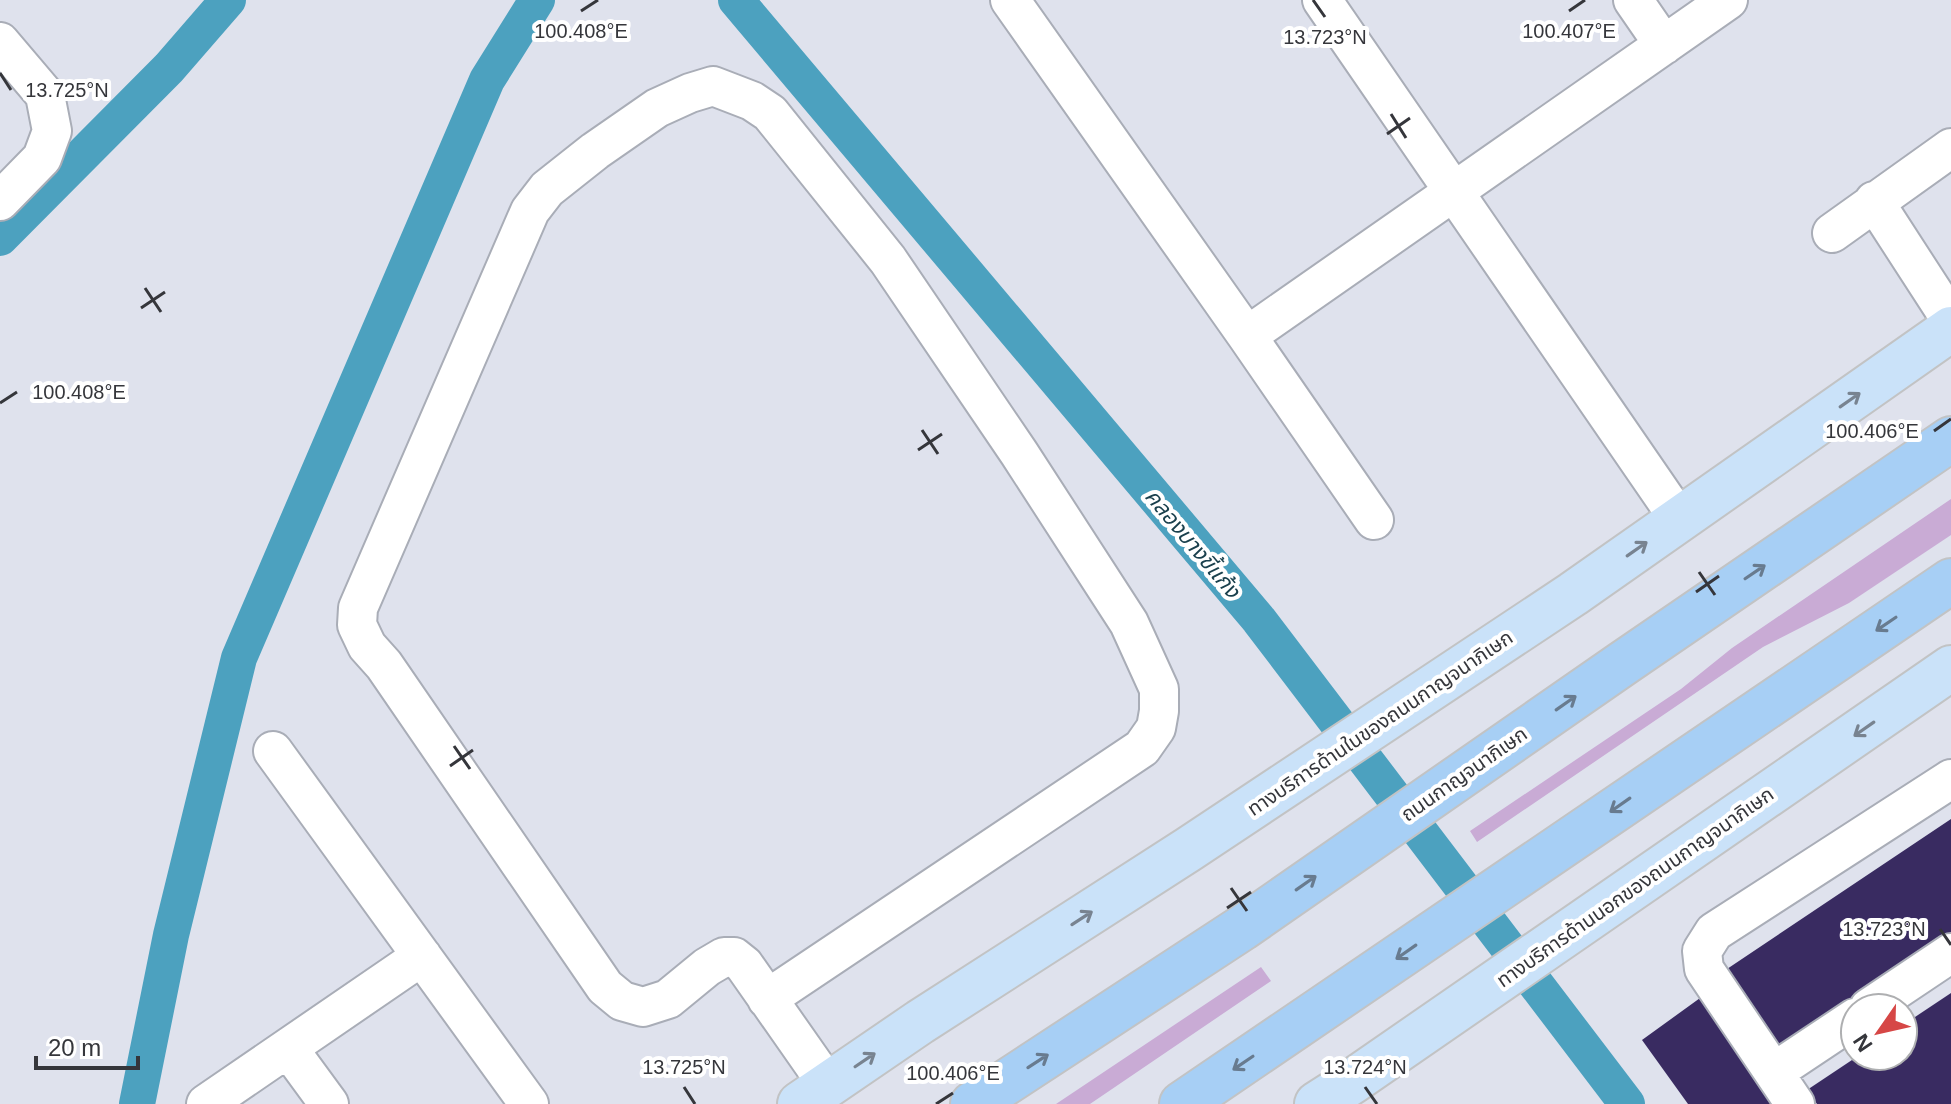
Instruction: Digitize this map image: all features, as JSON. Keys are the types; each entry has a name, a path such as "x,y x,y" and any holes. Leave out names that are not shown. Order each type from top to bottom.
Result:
{"highway":[{"name":"ถนนกาญจนาภิเษก","path":"973,1104 1242,928 1951,439"},
{"path":"1182,1104 1951,581"}],"main road":[{"name":"ทางบริการด้านในของถนนกาญจนาภิเษก","path":"814,1095 920,1022 1189,849 1573,594 1951,329"},
{"name":"ทางบริการด้านนอกของถนนกาญจนาภิเษก","path":"1335,1093 1951,668"}],"street":[{"path":"1010,0 1374,520"},
{"path":"1322,0 1679,519"},
{"path":"1633,0 1664,45"},
{"path":"1247,336 1728,0"},
{"path":"0,42 45,95 52,131 42,158 0,201"},
{"path":"767,999 1142,748 1156,728 1159,689 1129,623 888,260 770,113 752,101 713,86 657,108 547,189 530,211 358,608 357,625 367,646 384,665 479,801 605,987 622,1001 643,1007 668,999 715,962 724,957 734,957 744,965 767,999 814,1095"},
{"path":"1832,233 1951,148"},
{"path":"1874,201 1951,320"},
{"path":"273,751 529,1104"},
{"path":"1795,1104 1704,969 1702,951 1714,932 1951,779"},
{"path":"1893,992 1951,953"},
{"path":"218,1101 288,1048 422,956"},
{"path":"1774,1072 1839,1029"},
{"path":"288,1048 329,1104"}],"shaded area":[{"path":"1951,499 1951,535 1849,603 1763,647 1477,842 1470,831 1681,689 1732,648"},
{"path":"1261,967 1271,981 1090,1104 1056,1104"}],"building":[{"path":"1951,819 1951,941 1874,992 1839,992 1839,1016 1783,1053 1727,969"},
{"path":"1707,993 1786,1104 1688,1104 1642,1040"},
{"path":"1951,993 1951,1104 1817,1104 1807,1090 1839,1069 1839,1072 1919,1072 1919,1014"}],"waterway":[{"path":"0,238 169,68 228,0"},
{"path":"137,1104 171,935 239,658 487,80 537,0"},
{"name":"คลองบางขี้แก้ง","path":"736,0 1259,620 1627,1104"}]}
